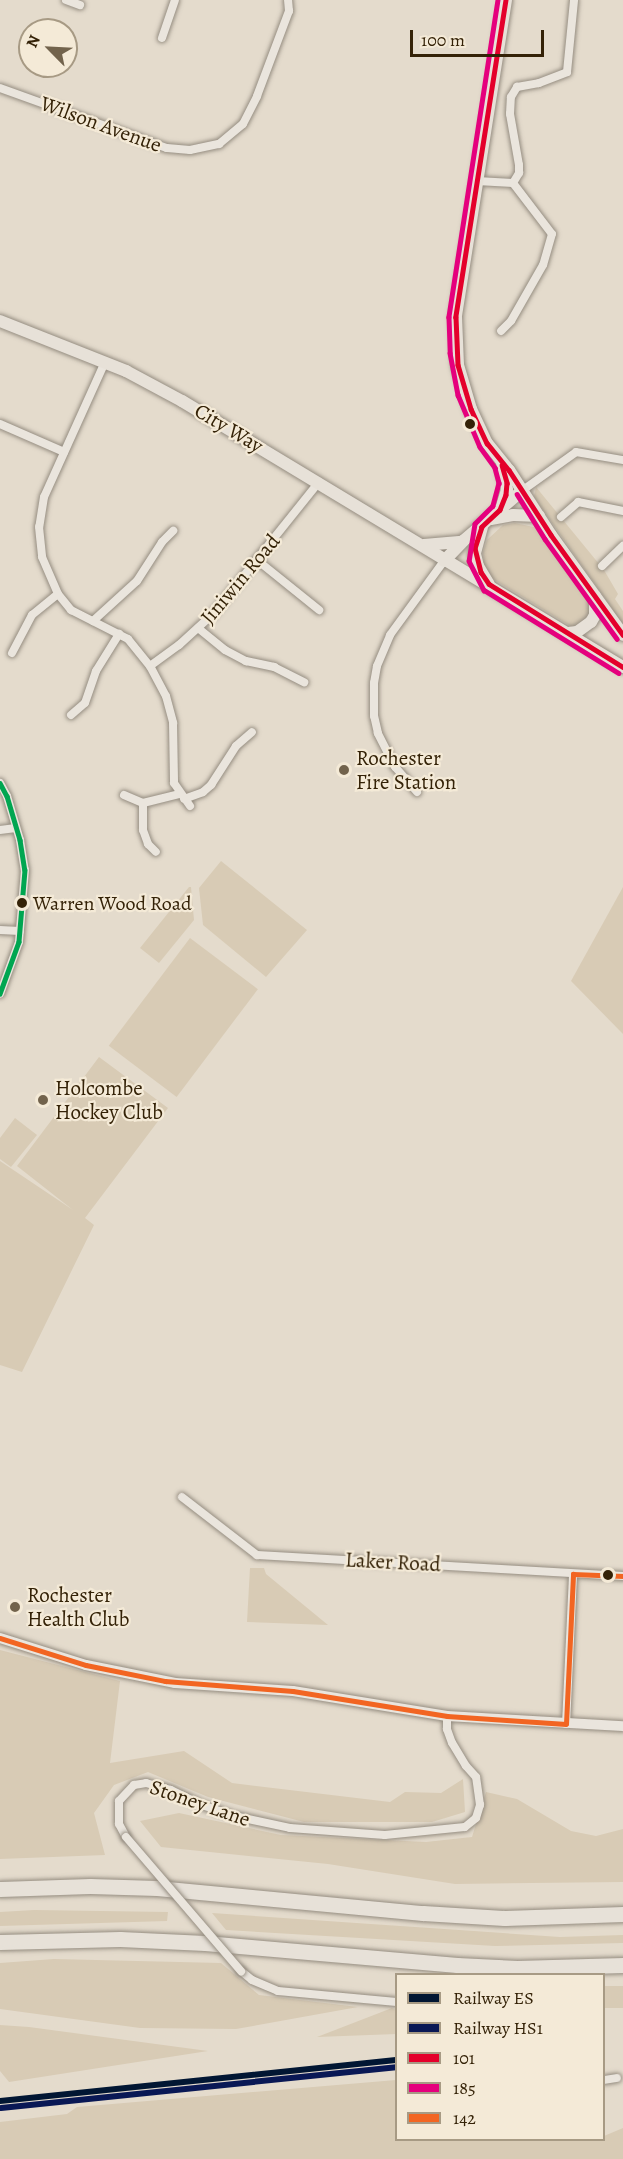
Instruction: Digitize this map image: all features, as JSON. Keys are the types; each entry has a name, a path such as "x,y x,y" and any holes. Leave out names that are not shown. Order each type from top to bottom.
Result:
{"highway":[{"path":"0,1890 90,1886 157,1888 412,1912 505,1918 623,1914"},
{"path":"0,1942 120,1939 205,1943 457,1965 517,1968 623,1965"}],"main road":[{"path":"506,0 456,317 457,352 461,379 472,414 487,443 502,465 509,470 623,635"},
{"name":"City Way","path":"0,321 105,362 190,405 424,545 444,561 489,585 623,667"},
{"path":"500,510 507,490 502,465"},
{"path":"444,561 523,490"},
{"path":"486,523 513,515 539,516"},
{"path":"486,523 475,554 478,566 489,585"},
{"path":"424,545 443,545 464,541"},
{"path":"568,633 577,632 591,622 595,615 595,596"},
{"path":"0,1638 86,1665 139,1677 194,1685 293,1691 447,1716 623,1726"}],"street":[{"path":"66,0 80,6"},
{"path":"162,38 175,0"},
{"name":"Wilson Avenue","path":"0,88 167,148 190,150 219,144 243,124 257,96 289,11 288,0"},
{"path":"513,183 519,173 519,165 510,114 511,97 517,87 539,83 567,72 574,0"},
{"path":"477,181 513,183 552,234 543,265 511,321 501,331"},
{"path":"105,362 44,497 39,527 42,557 58,594 71,610 134,644 150,666 166,696 173,723 172,773 185,800"},
{"path":"0,424 64,452"},
{"path":"523,490 576,452 623,460"},
{"name":"Jiniwin Road","path":"150,666 198,628 257,560 319,482"},
{"path":"561,517 578,502 623,511"},
{"path":"93,621 137,581 162,542 173,531"},
{"path":"602,566 623,546"},
{"path":"257,560 319,610"},
{"path":"417,792 395,767 378,733 374,716 374,683 376,666 390,635 444,561"},
{"path":"12,653 32,615 58,594"},
{"path":"198,628 225,650 246,661 274,667 304,682"},
{"path":"71,715 85,703 96,671 119,634"},
{"path":"124,795 143,803 185,800 203,792 212,784 236,746 252,732"},
{"path":"0,783 7,796 25,870 20,931 0,992"},
{"path":"143,803 143,830 148,844 156,852"},
{"path":"0,830 16,828"},
{"path":"0,930 20,931"},
{"name":"Laker Road","path":"182,1497 257,1555 623,1576"},
{"path":"566,1724 573,1574"},
{"name":"Stoney Lane","path":"395,2002 278,1991 252,1980 241,1971 126,1837 119,1824 119,1801 134,1785 146,1783 163,1787 202,1805 234,1816 290,1828 385,1835 465,1827 476,1818 480,1805 476,1777 466,1766 452,1743 447,1729 447,1716"},
{"path":"605,2080 617,2078"}],"shaded area":[{"path":"536,487 604,570 618,594 615,599 623,611 623,624 534,497"},
{"path":"515,523 538,528 588,600 591,612 586,621 572,627 490,577 484,564 483,552 487,540 503,525"},
{"path":"221,861 307,930 266,977 203,925 199,888"},
{"path":"191,887 194,920 159,963 140,948"},
{"path":"623,887 623,1034 571,981"},
{"path":"190,938 258,989 177,1097 109,1046"},
{"path":"99,1057 168,1108 85,1218 94,1225 22,1372 0,1365 0,1161 73,1210 17,1166"},
{"path":"15,1118 37,1135 11,1167 0,1159 0,1138"},
{"path":"250,1568 264,1568 266,1574 328,1625 247,1622"},
{"path":"0,1650 120,1681 110,1763 184,1751 232,1783 390,1802 405,1792 441,1793 463,1779 465,1812 432,1822 304,1822 208,1797 148,1772 114,1785 94,1813 105,1855 0,1859"},
{"path":"486,1792 517,1799 571,1831 596,1836 623,1829 623,1882 455,1884 328,1864 161,1847 140,1821 179,1813 281,1835 426,1842 472,1837"},
{"path":"34,1910 168,1912 167,1921 0,1926 0,1912"},
{"path":"212,1913 560,1937 623,1935 623,1943 495,1946 226,1930"},
{"path":"54,1959 221,1963 259,1995 358,2007 236,2029 140,2028 0,2009 0,1963"},
{"path":"605,1986 623,1986 623,2008 605,2008"},
{"path":"392,2008 395,2010 395,2034 317,2037"},
{"path":"0,2025 208,2051 9,2082 0,2071"},
{"path":"395,2080 395,2141 605,2141 605,2136 623,2128 623,2159 0,2159 0,2122 67,2114 77,2107"}],"rail line":[{"name":"ES","path":"0,2101 395,2060"},
{"name":"HS1","path":"1,2108 395,2067"}],"transit line":[{"name":"185","path":"498,0 449,317 450,353 458,395 480,447 495,468 499,483 493,506 475,524 469,561 484,590 619,673"},
{"name":"101","path":"506,0 456,317 458,365 471,409 487,443 509,470 551,535 623,635"},
{"name":"101","path":"502,465 507,483 506,495 500,510 482,527 475,548 481,572 489,584 623,667"},
{"name":"185","path":"517,494 545,539 617,639"},
{"path":"0,783 7,796 20,840 25,870 19,942 0,994"},
{"name":"142","path":"0,1638 86,1665 165,1681 293,1691 447,1716 566,1724 573,1574 623,1576"}],"place":[{"name":"Rochester Fire Station","path":"344,770"},
{"name":"Warren Wood Road","path":"22,903"},
{"name":"Holcombe Hockey Club","path":"43,1100"},
{"name":"Rochester Health Club","path":"15,1607"}]}
